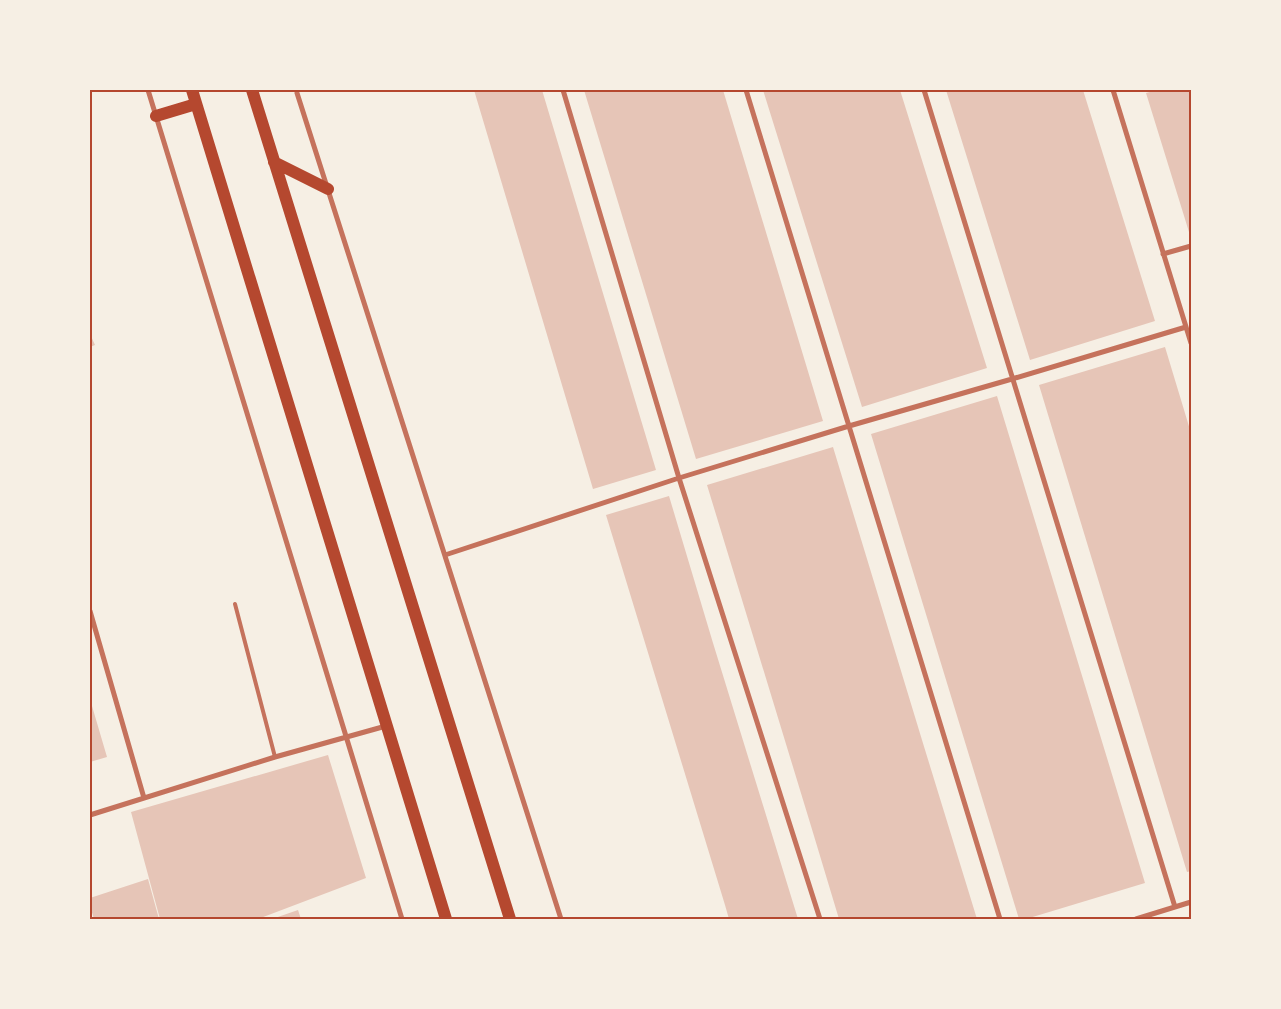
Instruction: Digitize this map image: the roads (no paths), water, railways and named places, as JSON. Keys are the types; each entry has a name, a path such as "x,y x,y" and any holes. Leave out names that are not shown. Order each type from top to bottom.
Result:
{"main road":[{"path":"192,90 446,919"},
{"path":"252,90 510,919"},
{"path":"156,116 196,104"},
{"path":"274,162 328,189"}],"street":[{"path":"148,90 402,919"},
{"path":"563,90 680,478 820,919"},
{"path":"746,90 1000,919"},
{"path":"924,90 1175,907"},
{"path":"1115,90 1191,343"},
{"path":"297,92 561,919"},
{"path":"1163,254 1191,246"},
{"path":"444,555 680,478 849,426 1186,327"},
{"path":"90,610 144,798"},
{"path":"90,815 275,757 387,725"},
{"path":"1136,919 1191,902"}],"lane":[{"path":"235,604 275,757"}]}
